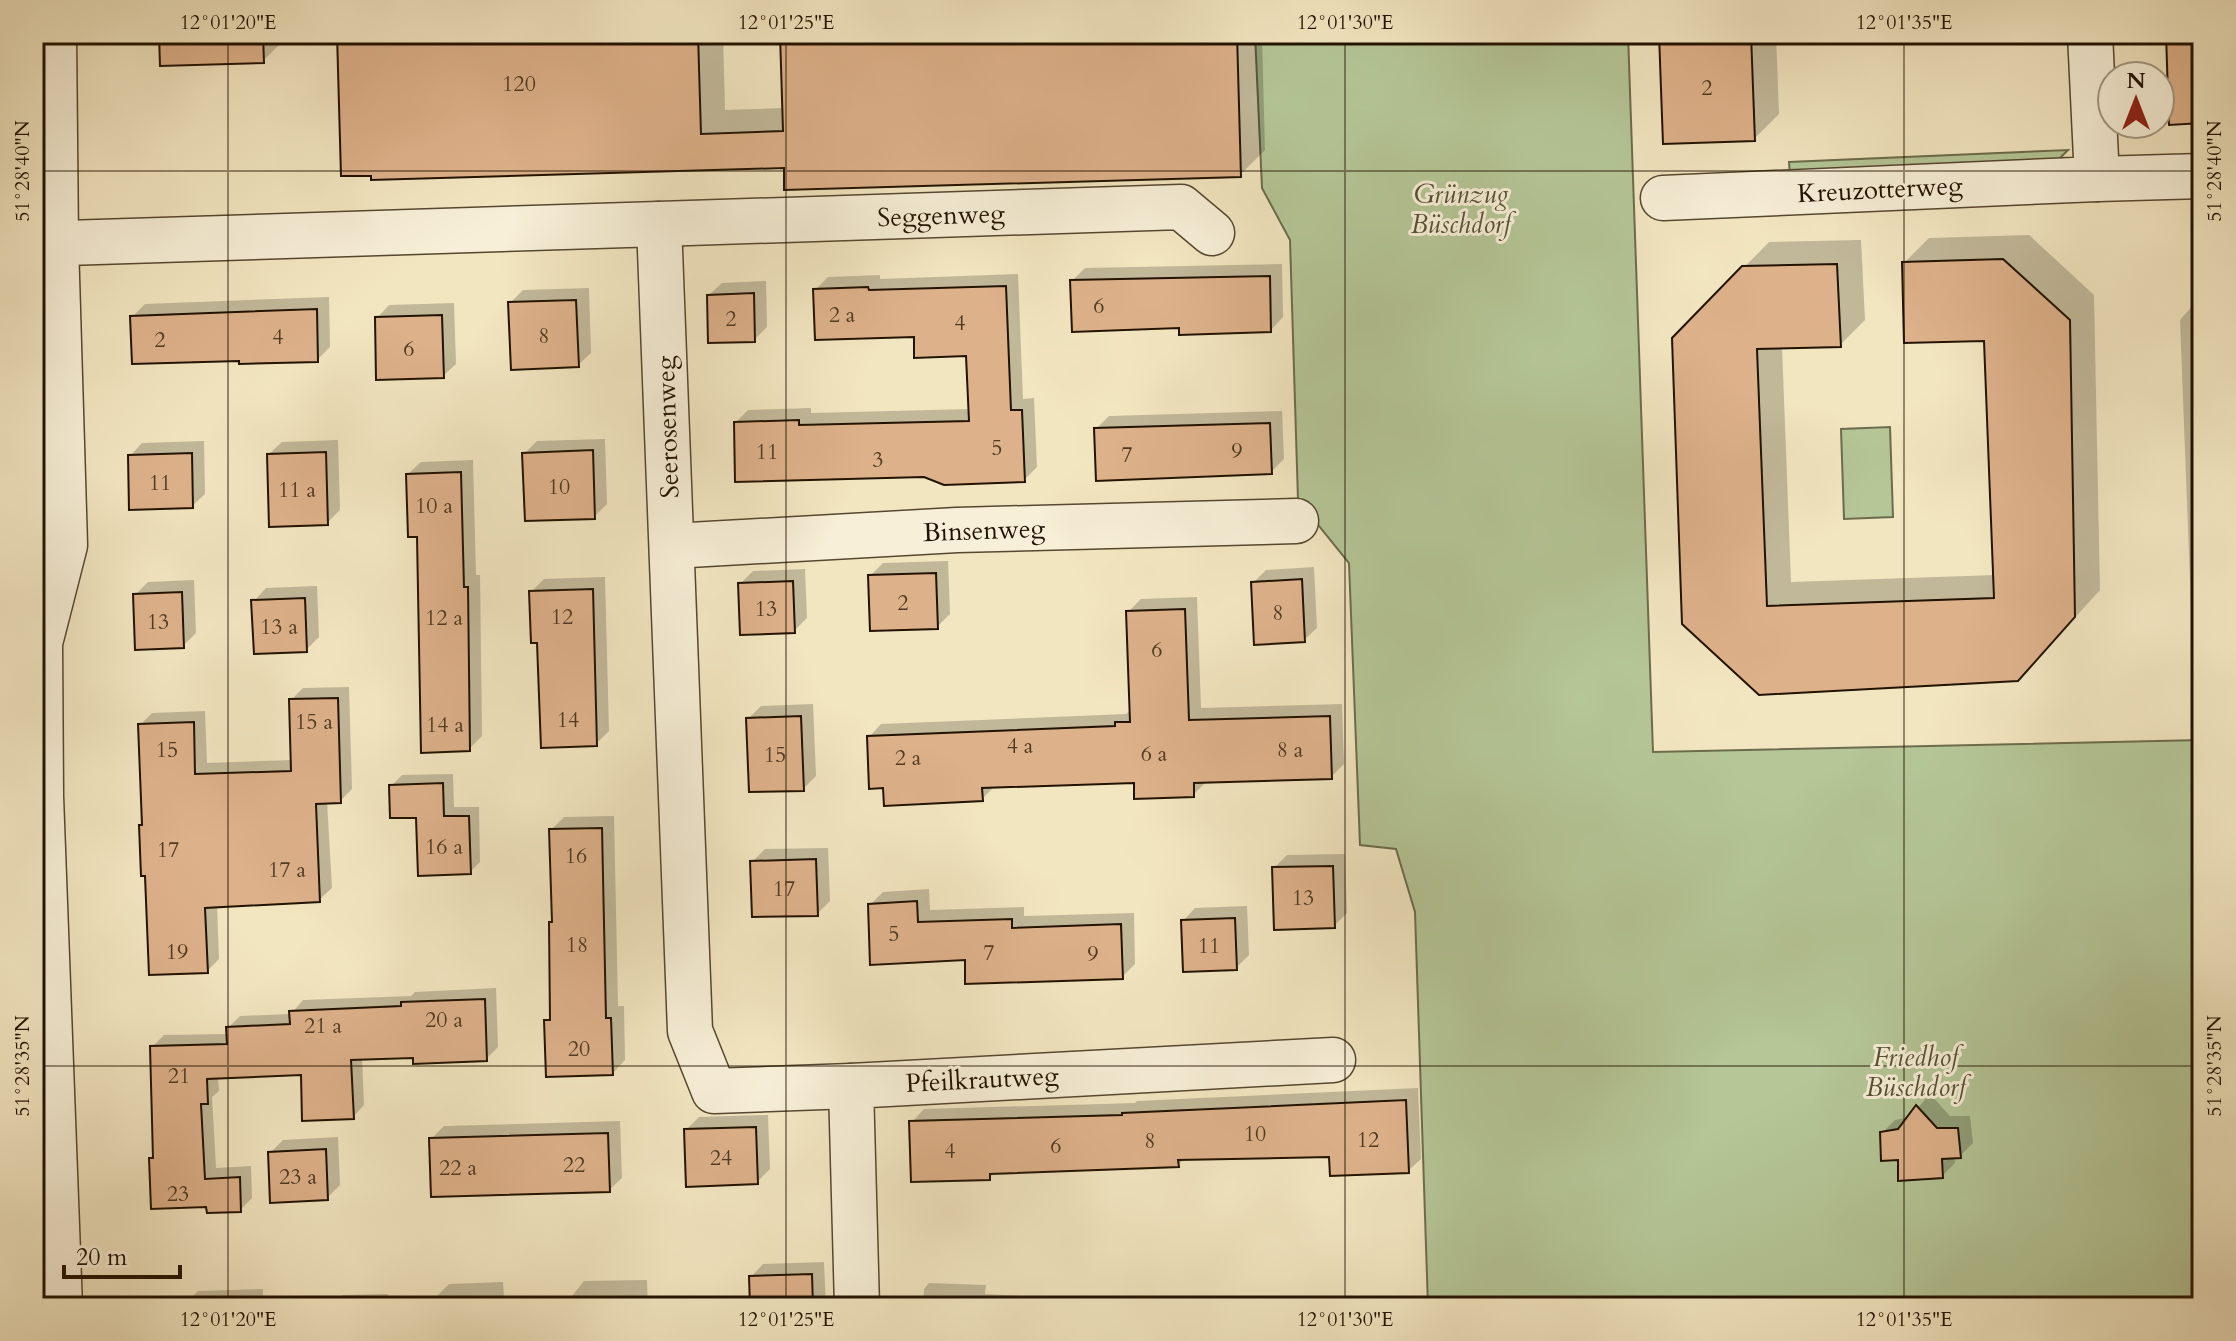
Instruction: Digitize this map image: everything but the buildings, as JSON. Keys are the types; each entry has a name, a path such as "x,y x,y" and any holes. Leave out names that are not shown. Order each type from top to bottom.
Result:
{"street":[{"path":"54,34 45,243 65,545 40,643 40,674 60,1307"},
{"path":"2090,34 2097,179"},
{"name":"Kreuzotterweg","path":"1663,198 2202,176"},
{"name":"Seggenweg","path":"659,224 1181,207 1212,233"},
{"path":"45,243 659,224"},
{"name":"Seerosenweg","path":"659,224 690,1031 714,1091 851,1086"},
{"name":"Binsenweg","path":"672,546 957,530 1296,521"},
{"name":"Pfeilkrautweg","path":"851,1086 1333,1060"},
{"path":"851,1086 857,1307"}],"green space":[{"path":"1255,34 1628,34 1653,752 2202,740 2202,1307 1428,1307 1415,912 1396,849 1360,845 1349,563 1298,500 1290,240 1262,188"},
{"path":"2068,150 2057,161 1790,176 1789,162"},
{"path":"1890,427 1893,517 1844,519 1841,429"}],"park label":[{"name":"Grünzug Büschdorf","path":"1461,209"},
{"name":"Friedhof Büschdorf","path":"1916,1072"}]}
